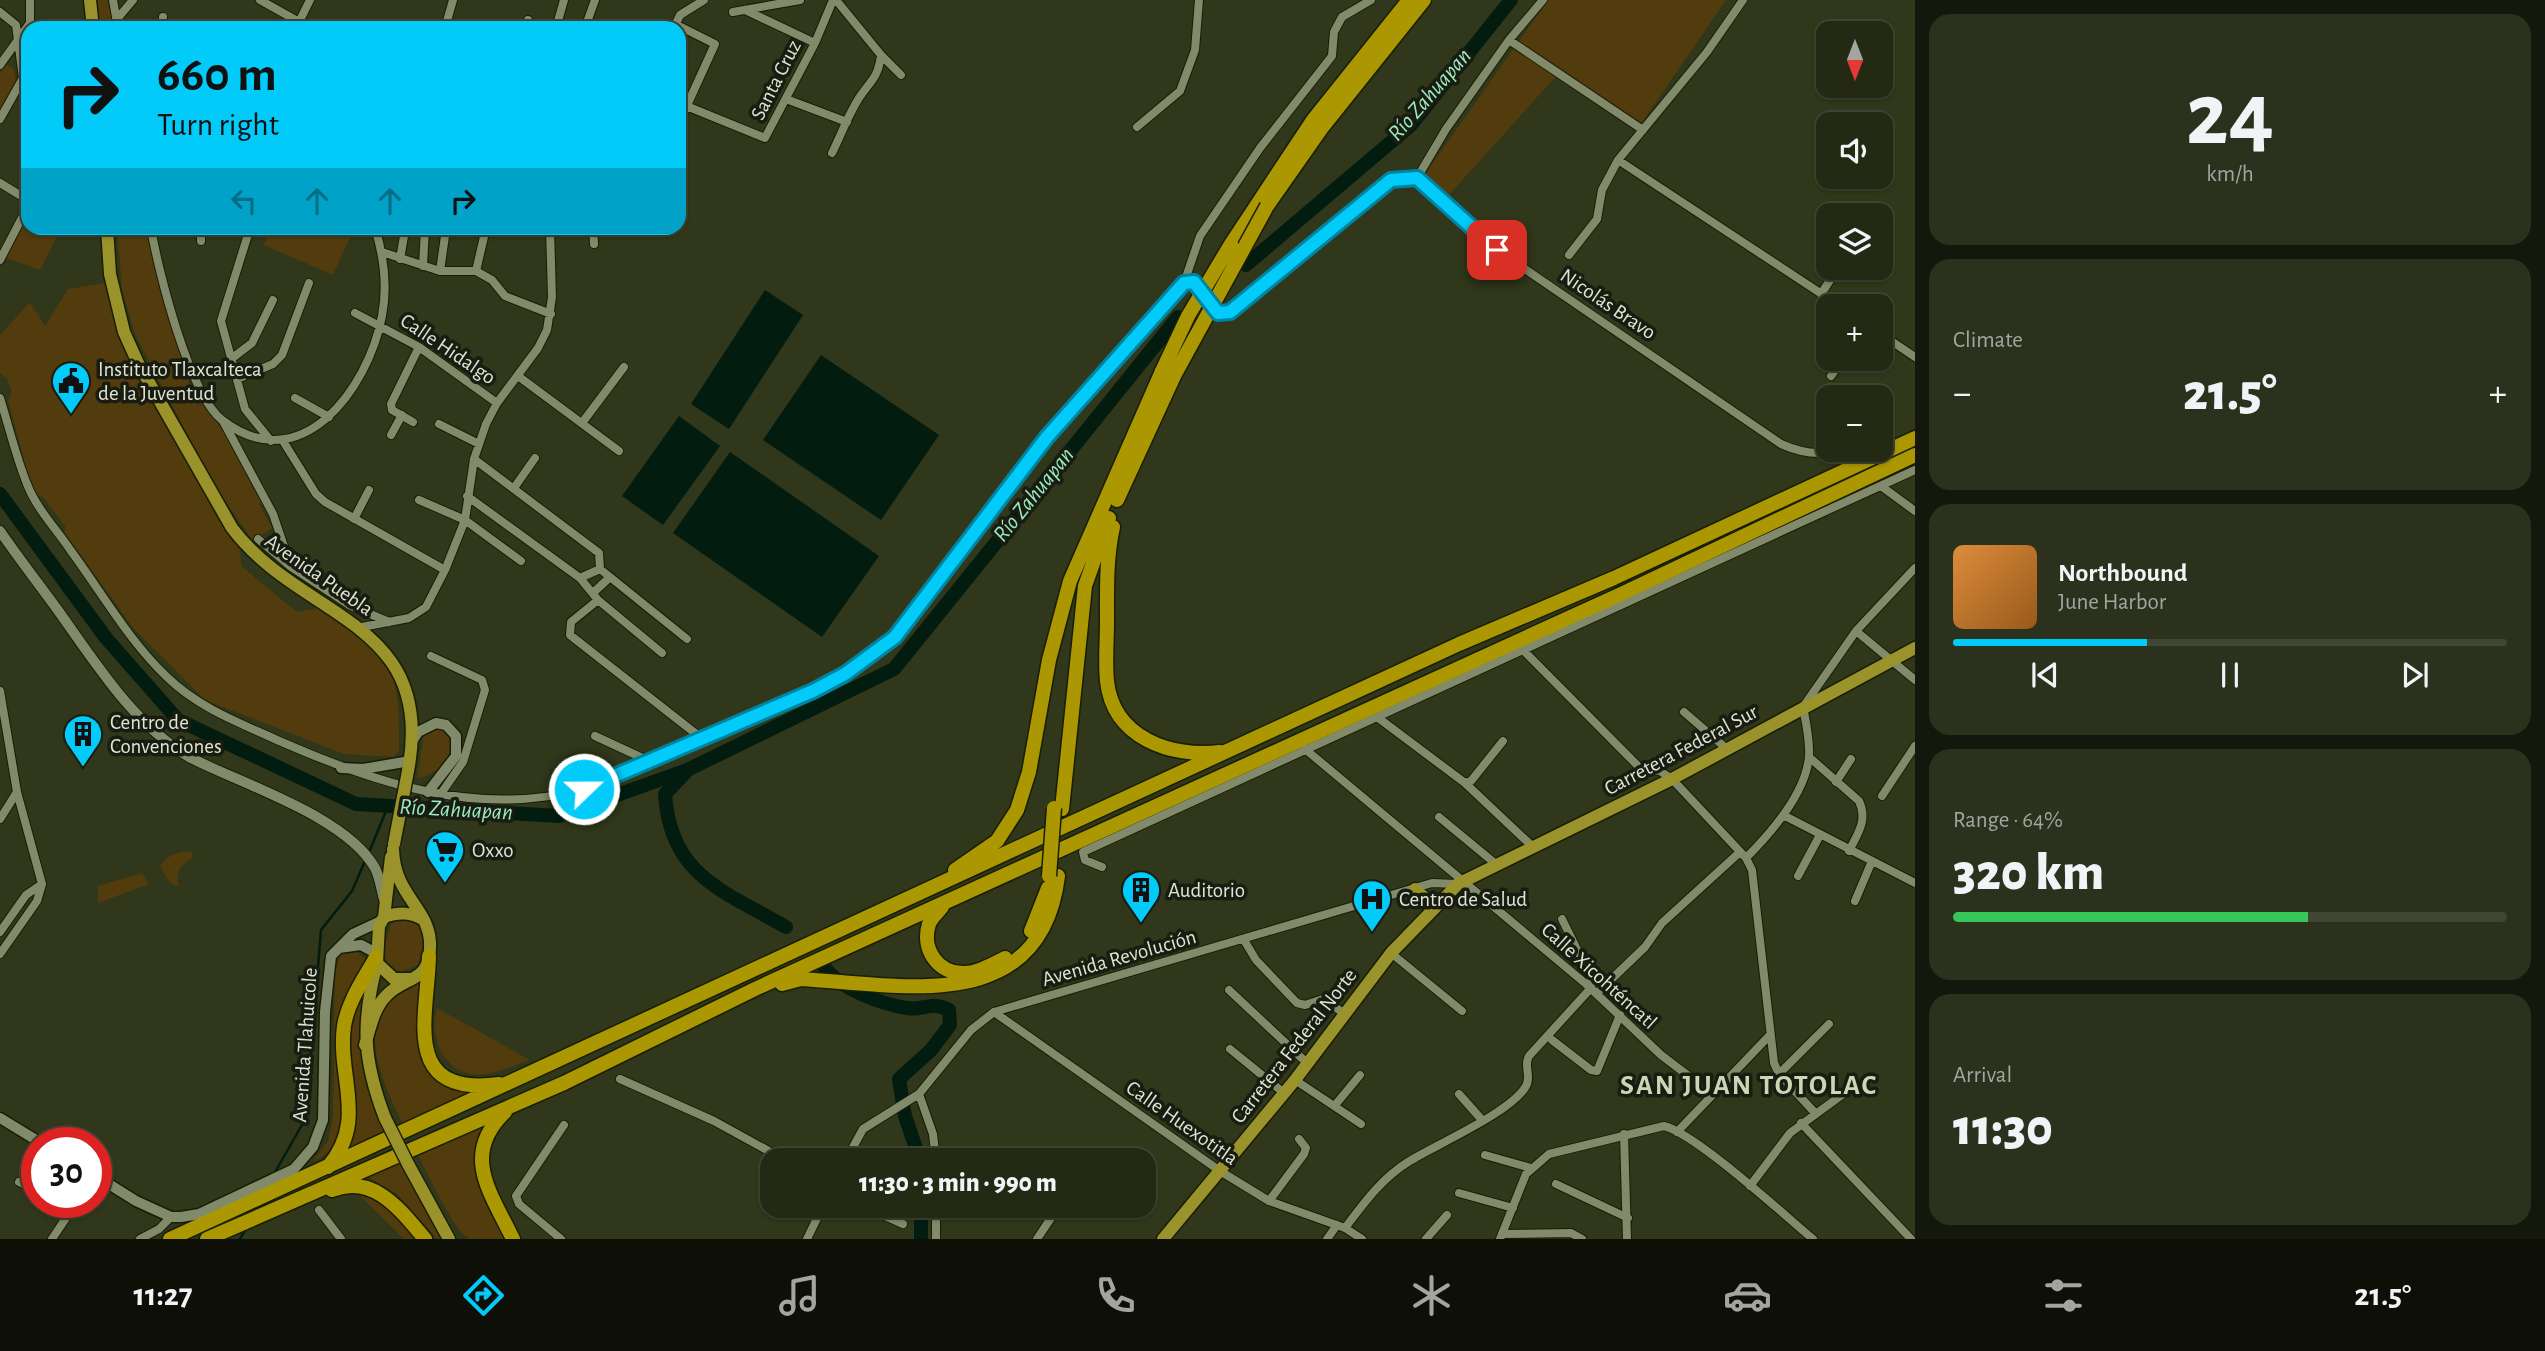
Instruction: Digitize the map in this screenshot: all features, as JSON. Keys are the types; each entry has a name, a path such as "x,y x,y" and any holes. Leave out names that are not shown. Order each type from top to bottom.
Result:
{"highway":[{"path":"1058,808 1085,586 1097,546 1168,374 1188,316 1256,201 1313,120 1409,0"},
{"path":"944,884 951,873 998,841 1017,810 1029,772 1060,611 1084,552 1168,374 1267,206 1321,129 1424,0"},
{"path":"170,1239 1915,438"},
{"path":"207,1239 520,1102 755,989 1915,455"},
{"path":"1121,491 1108,548 1107,575 1107,683 1114,707 1129,728 1152,745 1170,751 1206,754 1235,750"},
{"path":"755,989 802,979 923,989 965,984 993,975 1037,940 1051,915 1071,617 1084,552"},
{"path":"944,904 929,923 928,940 932,959 945,970 965,973 1004,958 1029,935 1054,876"},
{"path":"429,956 422,1023 427,1052 434,1066 452,1080 467,1084 495,1085 514,1081"},
{"path":"327,1168 341,1148 349,1129 343,1040 347,1012 376,958"},
{"path":"513,1239 482,1175 481,1149 490,1129 503,1113 520,1102"},
{"path":"291,1202 341,1186 373,1189 398,1207 425,1239"}],"main road":[{"path":"90,0 92,21"},
{"name":"Avenida Puebla","path":"107,235 110,274 124,332 216,503 250,551 267,567 362,627 392,659 404,687 411,743 409,766 384,900 383,919"},
{"name":"Carretera Federal Sur","path":"1460,883 1672,779 1915,648"},
{"path":"411,743 418,732 436,723 446,725 456,736 456,756 434,793"},
{"path":"341,768 409,766"},
{"path":"365,1045 381,1001 391,991 412,981 421,973 429,956 429,935 424,920 400,884 394,846"},
{"name":"Carretera Federal Norte","path":"1163,1239 1284,1093 1391,953 1431,909 1460,883"},
{"path":"1415,889 1429,902 1431,909"},
{"path":"334,951 362,928 383,919 402,913 424,920"},
{"path":"383,919 368,1001 365,1045 373,1085 385,1118 449,1238"},
{"path":"334,951 355,944 376,958 386,975 398,980 413,978 421,973"},
{"name":"Avenida Tlahuicole","path":"171,1217 199,1214 294,1169 313,1147 323,1120 327,984 334,951"},
{"path":"0,1118 21,1131"},
{"path":"112,1185 171,1217"}],"street":[{"path":"30,0 30,21"},
{"path":"113,0 118,21"},
{"path":"119,21 133,0"},
{"path":"260,0 291,21"},
{"path":"299,21 310,0"},
{"path":"447,21 453,0"},
{"path":"558,21 564,0"},
{"path":"588,21 595,0"},
{"path":"677,21 680,15 704,0"},
{"path":"733,12 800,0"},
{"path":"834,0 901,75"},
{"name":"Santa Cruz","path":"688,106 765,138 815,43 834,0"},
{"path":"1137,127 1180,91 1195,50 1199,0"},
{"path":"0,398 28,487 144,653 170,679 207,709 341,768 380,782 434,793 509,801 550,798 584,789 651,762 700,737 813,691 845,674 895,637 1047,437 1184,283 1200,236 1260,148 1332,56 1334,32 1342,17 1371,0"},
{"path":"1184,283 1194,282 1218,313 1230,312 1391,180 1417,178 1446,128 1509,40 1544,0"},
{"path":"1569,256 1597,219 1602,190 1618,160 1707,51 1742,0"},
{"path":"745,10 815,43"},
{"path":"0,12 16,24 21,85 0,119"},
{"path":"163,17 163,21"},
{"path":"686,31 715,44 686,110"},
{"path":"0,65 21,35"},
{"path":"1509,40 1643,130"},
{"path":"832,153 860,96 870,88 879,70 881,55"},
{"path":"786,99 847,122"},
{"path":"1618,160 1821,293 1830,280"},
{"name":"Nicolás Bravo","path":"1417,178 1497,250 1782,444 1796,451 1816,452"},
{"path":"0,183 21,198"},
{"path":"0,260 21,217"},
{"path":"152,235 160,273 195,380 221,419 272,514 291,567"},
{"path":"201,235 201,241"},
{"path":"248,235 221,321 245,409 271,441"},
{"path":"221,419 271,441 283,441 310,432 329,417 359,379 380,325 385,286 382,252 377,235"},
{"path":"424,266 425,235"},
{"path":"476,271 484,235"},
{"path":"362,627 409,618 426,607 445,570 465,520 467,496 479,444 497,403 538,348 551,314 550,235"},
{"path":"593,235 594,244"},
{"path":"400,259 404,236"},
{"path":"440,271 445,236"},
{"path":"382,252 440,271 476,271 492,280 505,296 551,314"},
{"path":"237,379 278,361 309,283"},
{"path":"231,359 252,343 273,300"},
{"name":"Calle Hidalgo","path":"355,313 419,347 497,403"},
{"path":"1893,342 1915,356"},
{"path":"414,422 393,410 391,404 419,347"},
{"path":"582,423 624,367"},
{"path":"1831,376 1835,371"},
{"path":"518,376 619,451"},
{"path":"295,397 329,417"},
{"path":"391,435 402,415"},
{"path":"439,424 479,444"},
{"path":"283,441 316,495 445,570"},
{"path":"514,488 535,458"},
{"path":"474,460 598,553 600,569 687,639"},
{"path":"1102,867 1085,860 1083,852 1915,470"},
{"path":"1881,485 1915,511"},
{"path":"354,519 369,490"},
{"path":"467,496 580,578 596,596 662,653"},
{"path":"419,500 465,520 521,561"},
{"path":"1,533 89,653 145,723 170,746 189,757 328,823 371,862 379,877 384,900"},
{"path":"258,539 314,585 349,605 390,623"},
{"path":"1327,1239 1380,1183 1407,1162 1482,1120 1526,1087 1526,1061 1529,1056 1594,991 1644,947 1662,923 1785,816 1809,757 1803,707 1856,631 1915,568"},
{"path":"580,578 600,569"},
{"path":"610,577 571,622 570,635 700,737"},
{"path":"1856,631 1915,680"},
{"path":"1522,649 1640,768 1660,771 1672,779 1743,855 1752,870 1769,1036 1779,1074 1816,1114"},
{"path":"430,656 482,680 485,690 463,762 434,793"},
{"path":"0,691 18,792 42,884 37,901 2,949"},
{"path":"1684,712 1727,749"},
{"path":"1377,717 1465,783 1533,847"},
{"path":"0,731 6,723"},
{"path":"595,736 651,762"},
{"path":"1465,783 1471,781 1503,741"},
{"path":"1882,796 1915,746"},
{"name":"Calle Xicohténcatl","path":"1305,749 1460,883 1594,991 1661,1055 1711,1093"},
{"path":"1809,757 1858,801 1863,811 1863,823 1849,851"},
{"path":"1836,782 1851,759"},
{"path":"0,819 18,792"},
{"path":"1785,816 1915,883"},
{"path":"1439,817 1497,865"},
{"path":"1798,876 1820,835"},
{"path":"1855,901 1872,861"},
{"name":"Avenida Revolución","path":"853,1148 863,1129 916,1096 971,1030 994,1012 1415,889 1444,882 1460,883"},
{"path":"0,932 26,895 42,884"},
{"path":"1562,919 1591,978 1594,991"},
{"path":"1244,940 1256,960 1297,1003 1305,1005 1323,999 1345,1014"},
{"path":"1391,953 1462,1011"},
{"path":"1229,990 1307,1063"},
{"name":"Calle Huexotitla","path":"994,1012 1220,1171 1269,1201 1341,1226 1362,1239"},
{"path":"1552,1040 1591,1070 1597,1071 1620,1015"},
{"path":"1779,1074 1829,1024"},
{"path":"1673,1130 1769,1036"},
{"path":"1230,1049 1284,1093"},
{"path":"1336,1104 1360,1074"},
{"path":"620,1079 714,1121 763,1148"},
{"path":"1294,1080 1336,1104 1362,1124"},
{"path":"1750,1186 1801,1123 1854,1086"},
{"path":"1459,1094 1482,1120"},
{"path":"916,1096 933,1134 935,1148"},
{"path":"1801,1123 1911,1239"},
{"path":"561,1239 519,1205 516,1196 564,1125"},
{"path":"1582,1239 1571,1233 1501,1237 1531,1168 1558,1151 1664,1126 1750,1186 1813,1239"},
{"path":"1624,1134 1628,1239"},
{"path":"1269,1201 1304,1154 1306,1148 1299,1139"},
{"path":"1485,1156 1531,1168"},
{"path":"1556,1184 1628,1218"},
{"path":"1459,1194 1513,1208"},
{"path":"319,1210 341,1239"},
{"path":"1426,1239 1447,1215"},
{"path":"140,1239 159,1229 171,1217"},
{"path":"52,1239 66,1218"},
{"path":"807,1239 817,1218"},
{"path":"890,1218 903,1224"},
{"path":"936,1218 936,1239"},
{"path":"1037,1239 1049,1218"}],"shaded area":[{"path":"97,0 107,0 113,21 98,21"},
{"path":"1548,0 1726,0 1640,125 1560,72 1448,196 1425,174"},
{"path":"6,64 14,69 16,81 0,109 0,74"},
{"path":"21,229 21,235 58,235 40,270 6,258"},
{"path":"118,235 149,235 154,264 190,386 240,454 267,500 259,504 272,528 262,535 288,557 274,557 251,538 213,484 135,334 122,289"},
{"path":"269,235 351,235 333,275 264,245"},
{"path":"104,283 125,353 240,549 241,566 297,612 325,607 365,640 388,666 398,699 399,751 393,757 344,754 205,700 134,629 65,533 65,526 43,497 33,494 8,400 12,392 7,379 0,373 0,335 30,302 45,326 68,289"},
{"path":"765,290 803,315 729,429 691,404"},
{"path":"821,355 939,435 881,520 763,440"},
{"path":"679,416 720,446 663,525 622,496"},
{"path":"730,452 879,556 822,637 673,533"},
{"path":"441,728 449,734 453,742 452,750 434,772 417,778 424,735 428,729"},
{"path":"191,851 193,858 182,866 178,873 179,887 170,883 160,866 173,855"},
{"path":"142,873 149,884 98,903 98,886"},
{"path":"405,916 421,925 425,938 418,965 401,972 387,965 384,947 391,924"},
{"path":"342,951 356,951 367,960 347,1000 344,1019 347,1089 346,1112 341,1133 331,1150 313,1161 328,1141 333,1118 335,970"},
{"path":"424,980 423,1051 464,1090 472,1092 403,1125 379,1064 375,1031 387,1002"},
{"path":"363,991 361,1028 385,1133 344,1151 346,1025"},
{"path":"437,1008 530,1060 485,1074 461,1071 445,1058 436,1039"},
{"path":"487,1120 478,1145 509,1239 470,1239 464,1234 449,1214 418,1155"},
{"path":"404,1162 446,1239 437,1239 398,1195 367,1176"},
{"path":"356,1192 380,1200 420,1239 404,1239"}],"waterway":[{"name":"Río Zahuapan","path":"1246,265 1411,125 1511,0"},
{"name":"Río Zahuapan","path":"0,494 106,638 178,720 356,804 559,816 687,770 894,669 1178,317"},
{"path":"686,772 665,794 669,822 677,844 689,863 722,891 786,927"},
{"path":"368,855 388,806"},
{"path":"274,1174 306,1118 321,930 352,891 365,861"},
{"path":"824,967 840,982 873,999 913,1009 937,1006 949,1010 950,1025 931,1050 899,1079 905,1116 916,1148"},
{"path":"921,1218 921,1239"},
{"path":"240,1239 247,1227"}],"place":[{"name":"Instituto Tlaxcalteca de la Juventud","path":"71,415"},
{"name":"Centro de Convenciones","path":"83,768"},
{"name":"Oxxo","path":"445,884"},
{"name":"Auditorio","path":"1141,924"},
{"name":"Centro de Salud","path":"1372,933"}],"district":[{"name":"SAN JUAN TOTOLAC","path":"1749,1086"}],"route":[{"path":"584,789 651,762 700,737 813,691 845,674 895,637 1047,437 1184,283 1194,282 1218,313 1222,315 1230,312 1391,180 1417,178 1497,250"}]}
